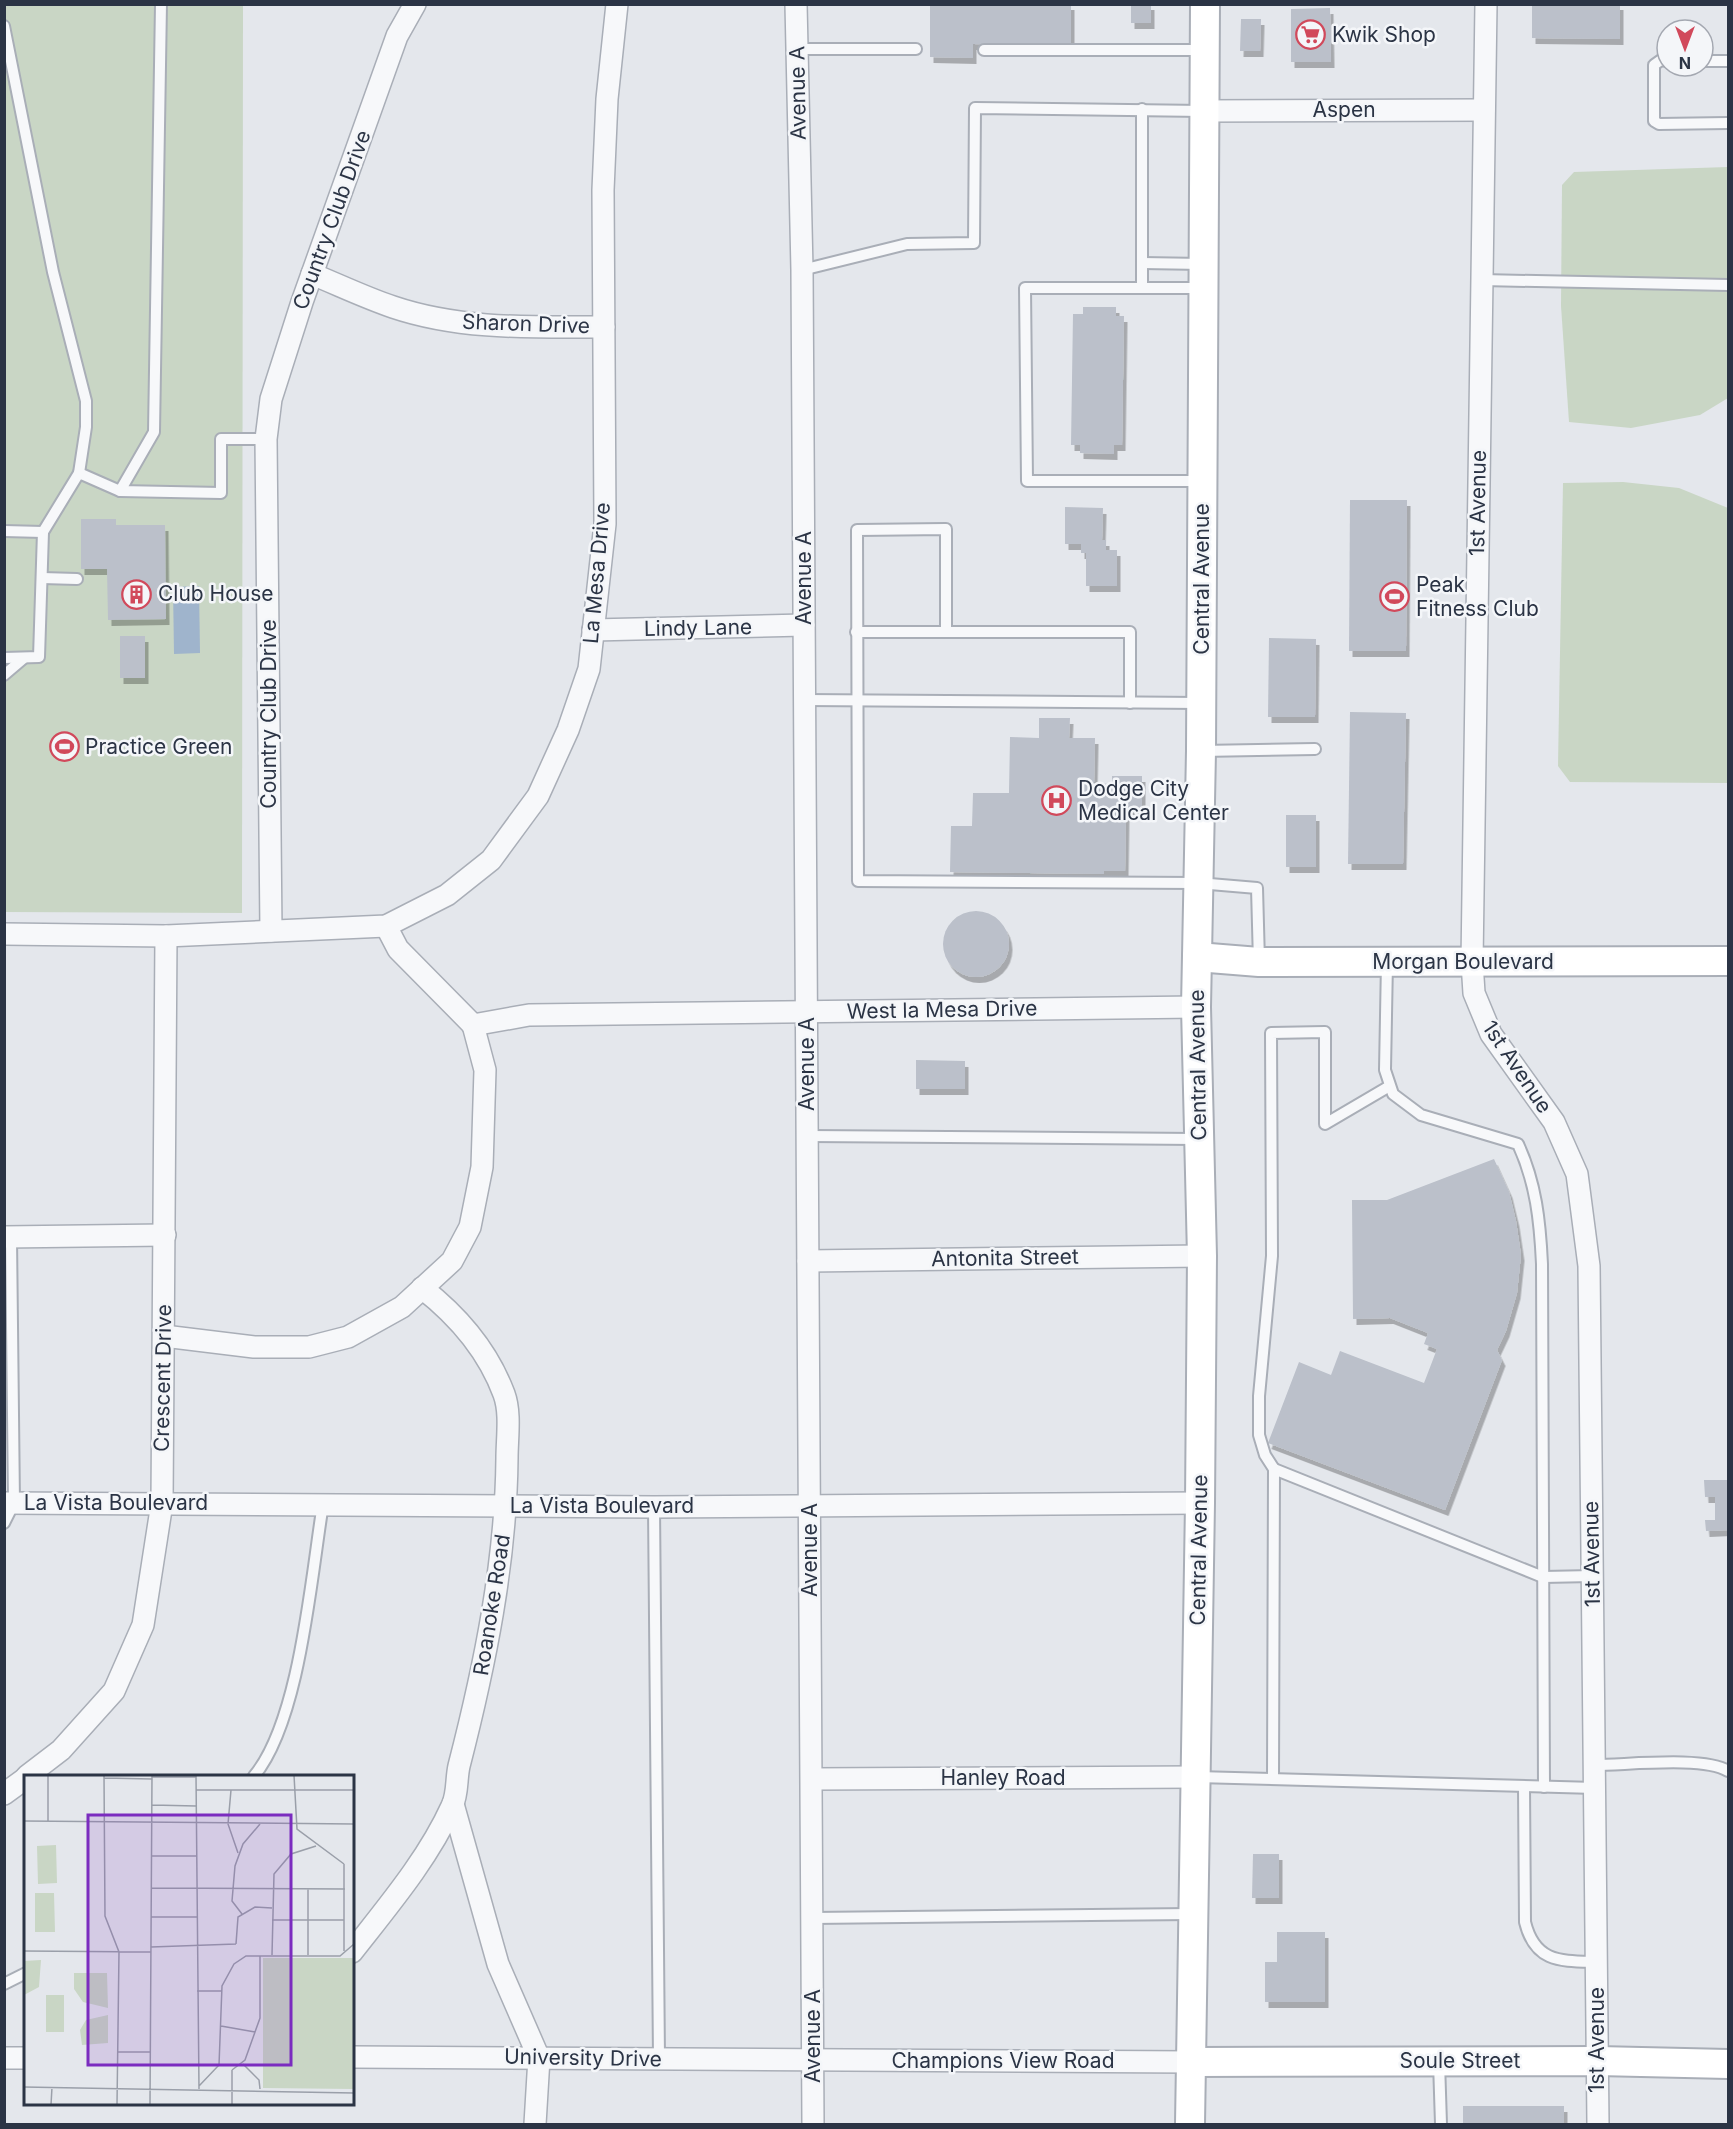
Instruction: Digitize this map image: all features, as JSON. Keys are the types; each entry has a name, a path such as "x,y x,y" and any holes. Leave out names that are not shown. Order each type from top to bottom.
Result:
{"street":[{"name":"Country Club Drive","path":"271,931 266,439 271,399 312,274 397,36 415,4"},
{"name":"La Mesa Drive","path":"386,926 447,895 491,860 538,796 568,730 589,669 605,524 603,190 607,99 617,4"},
{"name":"Avenue A","path":"796,4 802,270 813,2124"},
{"name":"Central Avenue","path":"1190,2124 1202,1256 1196,1007 1201,751 1204,4"},
{"name":"1st Avenue","path":"1486,4 1472,962 1474,993 1491,1034 1554,1122 1577,1174 1589,1266 1598,2124"},
{"name":"Aspen","path":"1203,111 1484,110"},
{"name":"Sharon Drive","path":"312,274 394,307 452,321 513,327 604,327"},
{"name":"Lindy Lane","path":"593,630 804,625"},
{"path":"4,934 166,936 386,926 398,949 473,1025 485,1070 482,1167 470,1227 452,1262 402,1307 348,1336 309,1347 254,1347 164,1336"},
{"name":"Crescent Drive","path":"29,1775 61,1750 114,1691 143,1625 162,1503 166,936"},
{"name":"Morgan Boulevard","path":"1197,957 1259,962 1728,961"},
{"name":"West la Mesa Drive","path":"473,1025 529,1015 1196,1007"},
{"path":"8,1237 165,1235"},
{"name":"Antonita Street","path":"808,1261 1202,1256"},
{"name":"Roanoke Road","path":"354,1949 410,1879 453,1804 458,1770 478,1694 495,1603 507,1505 508,1426 505,1396 483,1352 464,1327 450,1310 422,1288"},
{"name":"La Vista Boulevard","path":"9,1503 654,1507 1200,1503"},
{"name":"Hanley Road","path":"812,1779 1195,1777"},
{"name":"Crescent Drive","path":"4,1794 24,1779"},
{"name":"Roanoke Road","path":"453,1804 498,1964 539,2058 535,2124"},
{"name":"University Drive","path":"354,2056 813,2060"},
{"path":"4,2058 24,2058"},
{"name":"Champions View Road","path":"813,2060 1192,2062"},
{"name":"Soule Street","path":"1192,2062 1598,2061 1728,2064"}],"lane":[{"path":"120,491 154,432 161,4"},
{"path":"4,26 16,72 53,272 86,401 86,427 79,473 43,532 39,657 4,658"},
{"path":"797,49 916,50"},
{"path":"984,50 1204,50"},
{"path":"1655,64 1654,121 1659,124 1728,123"},
{"path":"802,270 907,244 974,243 975,108 1203,111"},
{"path":"1142,109 1142,288"},
{"path":"1142,263 1203,276"},
{"path":"1202,481 1027,481 1025,288 1142,288 1203,276"},
{"path":"1482,280 1728,285"},
{"path":"79,473 120,491 221,493 221,439 266,439"},
{"path":"946,632 946,529 857,530 855,700 858,881 1198,883 1257,888 1259,962"},
{"path":"4,531 43,532"},
{"path":"42,578 77,579"},
{"path":"856,632 1130,632 1130,703"},
{"path":"4,675 24,658"},
{"path":"804,700 1201,703"},
{"path":"1201,751 1316,749"},
{"path":"1387,962 1385,1070 1388,1087 1393,1094 1421,1115 1518,1144 1531,1172 1539,1215 1542,1264 1544,1787"},
{"path":"1388,1087 1325,1124 1325,1032 1271,1033 1272,1256 1259,1396 1259,1435 1264,1455 1274,1469 1543,1577 1593,1576"},
{"path":"808,1136 1199,1138"},
{"path":"4,1523 9,1503 8,1237"},
{"path":"1272,1779 1274,1469"},
{"path":"255,1775 266,1762 288,1705 323,1504"},
{"path":"654,1507 659,2059"},
{"path":"1595,1765 1692,1763 1719,1765 1728,1771"},
{"path":"1195,1777 1595,1788"},
{"path":"1524,1787 1525,1922 1529,1938 1541,1952 1558,1960 1597,1962"},
{"path":"812,1918 1192,1914"},
{"path":"4,1984 24,1974"},
{"path":"1439,2061 1441,2124"}],"green space":[{"path":"5,5 243,5 242,913 5,912"},
{"path":"1728,167 1728,398 1700,415 1631,428 1569,422 1561,306 1562,185 1574,172"},
{"path":"1623,482 1679,488 1728,508 1728,783 1570,782 1558,766 1563,483"}],"water":[{"path":"199,586 200,653 174,654 173,587"}],"building":[{"path":"930,4 1071,4 1071,45 973,44 973,58 930,57"},
{"path":"1131,4 1151,4 1151,23 1131,23"},
{"path":"1532,4 1620,4 1620,39 1532,38"},
{"name":"Kwik Shop","path":"1330,8 1331,62 1291,62 1291,9"},
{"path":"1241,19 1261,19 1260,51 1240,51"},
{"path":"1083,307 1116,307 1116,316 1124,316 1122,445 1114,445 1114,454 1080,453 1080,445 1071,445 1073,314 1083,314"},
{"path":"1350,500 1407,500 1406,651 1349,651"},
{"path":"1065,507 1103,508 1102,540 1106,540 1106,550 1117,550 1117,586 1086,586 1086,553 1081,553 1081,544 1065,544"},
{"name":"Club House","path":"81,519 116,519 116,525 165,525 166,619 108,620 107,569 81,569"},
{"path":"120,636 145,636 145,678 120,678"},
{"path":"1269,638 1316,639 1315,717 1268,717"},
{"path":"1350,712 1406,713 1403,864 1348,864"},
{"name":"Dodge City Medical Center","path":"1039,718 1070,718 1069,738 1095,738 1094,783 1112,784 1112,776 1142,776 1142,809 1126,809 1125,871 1104,871 1104,874 950,872 951,826 972,826 973,793 1009,793 1010,737 1039,738"},
{"path":"1286,815 1316,815 1316,867 1286,867"},
{"path":"976,911 989,914 999,921 1006,931 1009,944 1006,957 999,967 989,974 976,977 963,974 953,967 946,957 943,944 946,931 953,921 963,914"},
{"path":"916,1060 965,1061 965,1089 916,1089"},
{"path":"1494,1159 1509,1192 1516,1221 1521,1255 1517,1293 1506,1331 1497,1350 1502,1360 1445,1510 1268,1443 1299,1362 1331,1375 1340,1351 1424,1383 1437,1349 1424,1344 1428,1333 1390,1318 1353,1319 1352,1200 1387,1200"},
{"path":"1704,1480 1728,1480 1728,1530 1706,1531 1705,1520 1715,1520 1715,1497 1705,1497"},
{"path":"1253,1854 1279,1854 1279,1898 1252,1898"},
{"path":"1277,1932 1325,1932 1325,2002 1265,2002 1265,1962 1277,1962"},
{"path":"1463,2106 1564,2106 1564,2124 1463,2124"}],"place":[{"name":"Kwik Shop","path":"1311,35"},
{"name":"Club House","path":"137,594"},
{"name":"Peak Fitness Club","path":"1395,597"},
{"name":"Practice Green","path":"64,747"},
{"name":"Dodge City Medical Center","path":"1057,801"}]}
